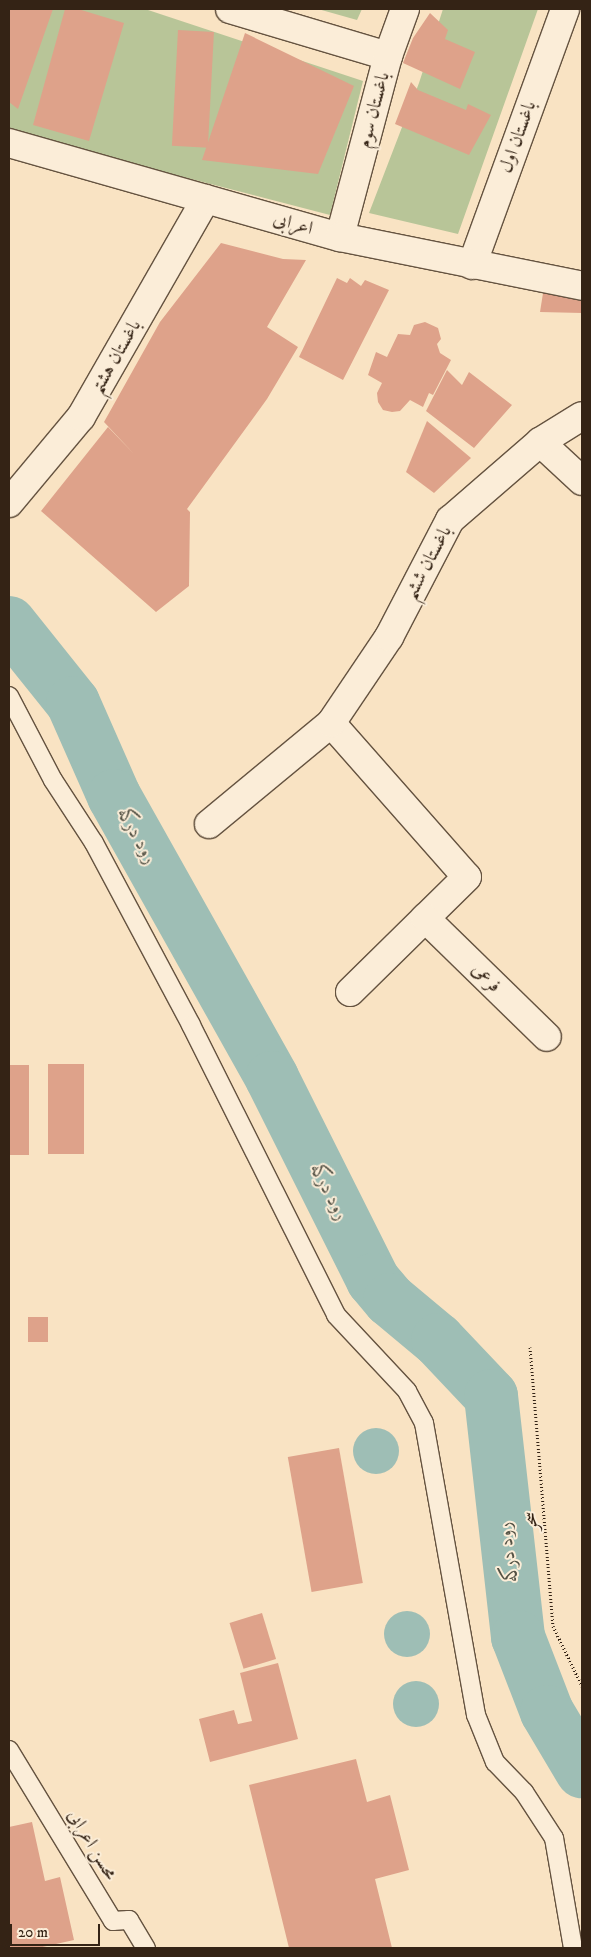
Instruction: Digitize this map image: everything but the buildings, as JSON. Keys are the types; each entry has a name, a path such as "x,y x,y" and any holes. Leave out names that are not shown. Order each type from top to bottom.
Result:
{"street":[{"name":"باغستان سوم","path":"230,9 388,56 340,237"},
{"path":"388,56 405,9"},
{"name":"باغستان اول","path":"472,265 565,9"},
{"name":"اعرابی","path":"9,143 340,237 582,286"},
{"name":"باغستان هشتم","path":"9,503 81,417 206,199"},
{"name":"باغستان ششم","path":"209,824 331,723 389,638 450,520 540,442 582,416"},
{"path":"540,442 582,481"},
{"path":"331,723 467,877 350,992"},
{"name":"فرعی","path":"425,918 547,1038"}],"lane":[{"path":"9,696 53,780 104,860 190,1025 336,1315 407,1391 424,1423 476,1715 495,1762 524,1792 554,1838 573,1948"},
{"name":"محسن اعرابی","path":"9,1750 113,1921 128,1920 146,1948"}],"path":[{"name":"سحر","path":"530,1347 553,1626 582,1686"}],"green space":[{"path":"9,9 145,9 363,81 330,215 9,132"},
{"path":"318,9 362,9 357,20"},
{"path":"443,9 538,9 458,234 369,213 419,83"}],"water":[{"path":"372,1428 380,1428 389,1432 395,1438 399,1451 395,1464 389,1470 380,1474 372,1474 363,1470 357,1464 353,1455 353,1447 357,1438 363,1432"},
{"path":"403,1611 411,1611 420,1615 426,1621 430,1634 426,1647 420,1653 411,1657 403,1657 394,1653 388,1647 384,1638 384,1630 388,1621 394,1615"},
{"path":"412,1681 420,1681 429,1685 435,1691 439,1704 435,1717 429,1723 420,1727 412,1727 403,1723 397,1717 393,1708 393,1700 397,1691 403,1685"}],"waterway":[{"name":"رود درکه","path":"9,623 73,703 114,796 272,1078 373,1280 390,1300 438,1340 491,1396 518,1637 547,1712 582,1771"}]}
